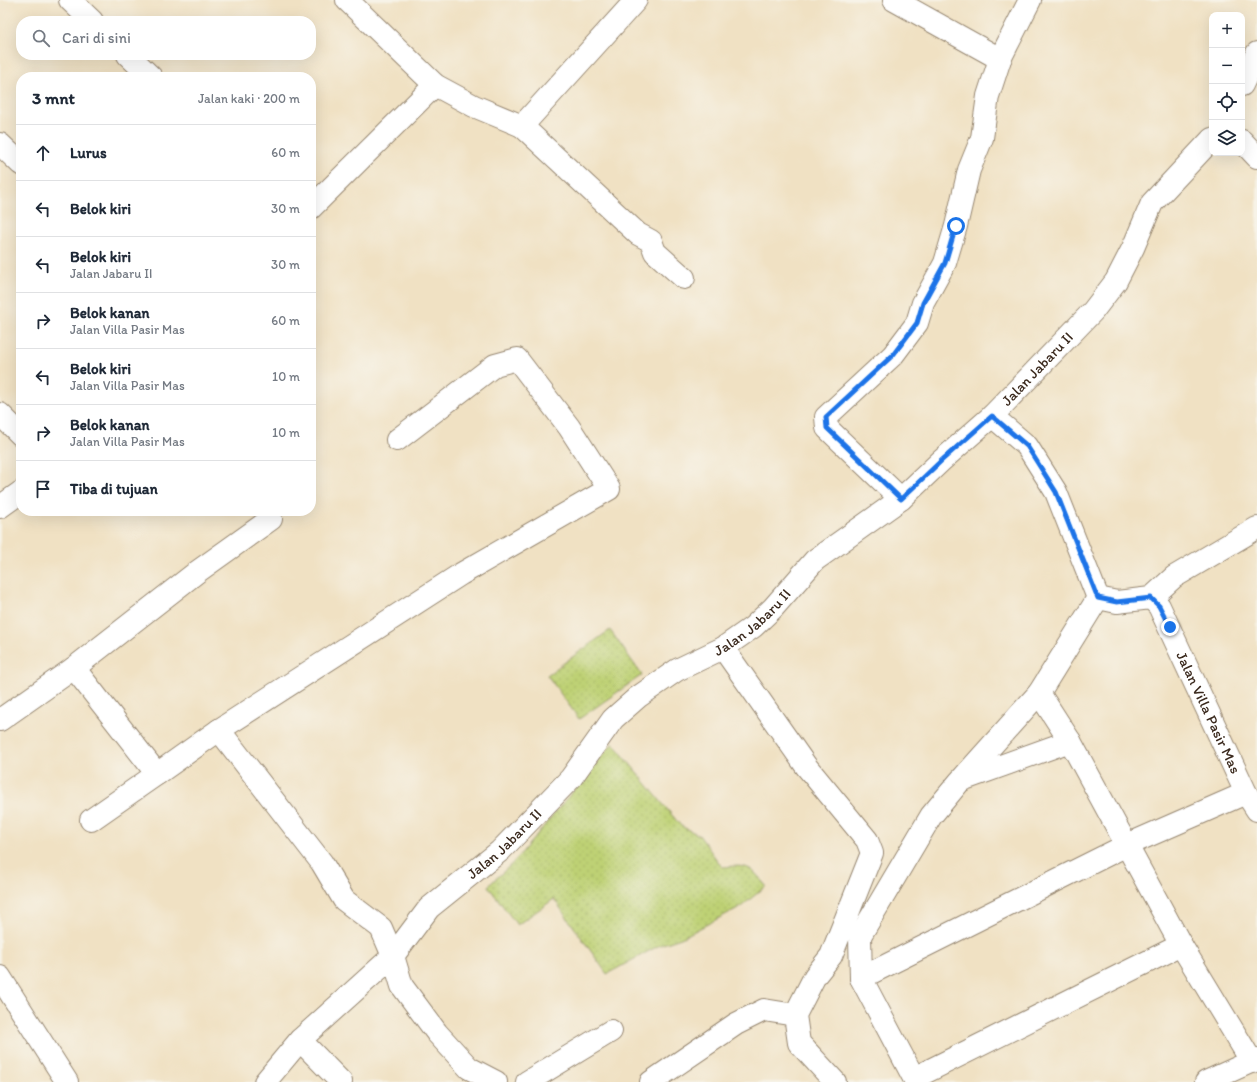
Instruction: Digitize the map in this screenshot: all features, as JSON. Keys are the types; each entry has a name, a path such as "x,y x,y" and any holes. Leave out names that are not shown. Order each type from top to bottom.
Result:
{"street":[{"path":"70,0 87,16"},
{"path":"347,0 435,85 474,106 522,126 638,234 651,241 655,252 684,278"},
{"path":"522,126 636,0"},
{"path":"894,0 1000,59"},
{"path":"901,499 827,428 826,417 893,355 917,323 923,303 945,263 956,226 968,170 982,138 988,96 1000,59 1030,0"},
{"path":"1242,84 1257,53"},
{"path":"133,60 146,72"},
{"path":"316,203 435,85"},
{"name":"Jalan Jabaru II","path":"265,1082 300,1040 393,956 429,908 500,851 571,778 613,719 638,697 677,670 723,648 753,627 773,608 815,560 901,499 992,416 1093,311 1119,274 1133,248 1152,203 1209,143"},
{"path":"0,144 16,159"},
{"path":"1245,144 1257,157"},
{"path":"91,820 218,730 461,574 609,489 569,427 517,359 495,365 397,440"},
{"path":"0,414 16,430"},
{"path":"992,416 1027,446 1056,492 1098,598"},
{"path":"0,508 16,496"},
{"path":"0,720 74,668 197,572 271,519"},
{"path":"1098,598 1117,602 1151,598 1174,577 1257,528"},
{"path":"1098,598 1039,693 960,781 931,816 860,936 861,978 915,1080 1181,945"},
{"name":"Jalan Villa Pasir Mas","path":"1151,598 1159,606 1166,620 1251,802"},
{"path":"723,648 806,766 867,840 872,853 830,956 814,976 795,1015 799,1043 835,1082"},
{"path":"74,668 157,774"},
{"path":"1039,693 1070,741 1181,945 1254,1060 1206,1082"},
{"path":"218,730 322,863 344,900 381,928 393,956 402,986 438,1033 469,1068 496,1082"},
{"path":"960,781 1070,741"},
{"path":"861,978 1127,845 1251,802"},
{"path":"0,977 67,1082"},
{"path":"651,1082 736,1024 764,1010 795,1015"},
{"path":"527,1082 611,1031"},
{"path":"300,1040 342,1082"}],"green space":[{"path":"610,630 642,675 579,719 547,675"},
{"path":"613,743 681,826 699,835 722,867 738,866 748,868 756,874 766,886 742,906 681,938 660,945 607,974 554,899 517,925 488,886 514,862"}],"route":[{"path":"956,226 945,263 934,286 923,303 917,323 893,355 826,417 827,428 901,499 992,416 1027,446 1056,492 1098,598 1117,602 1151,598 1159,606 1170,627"}]}
